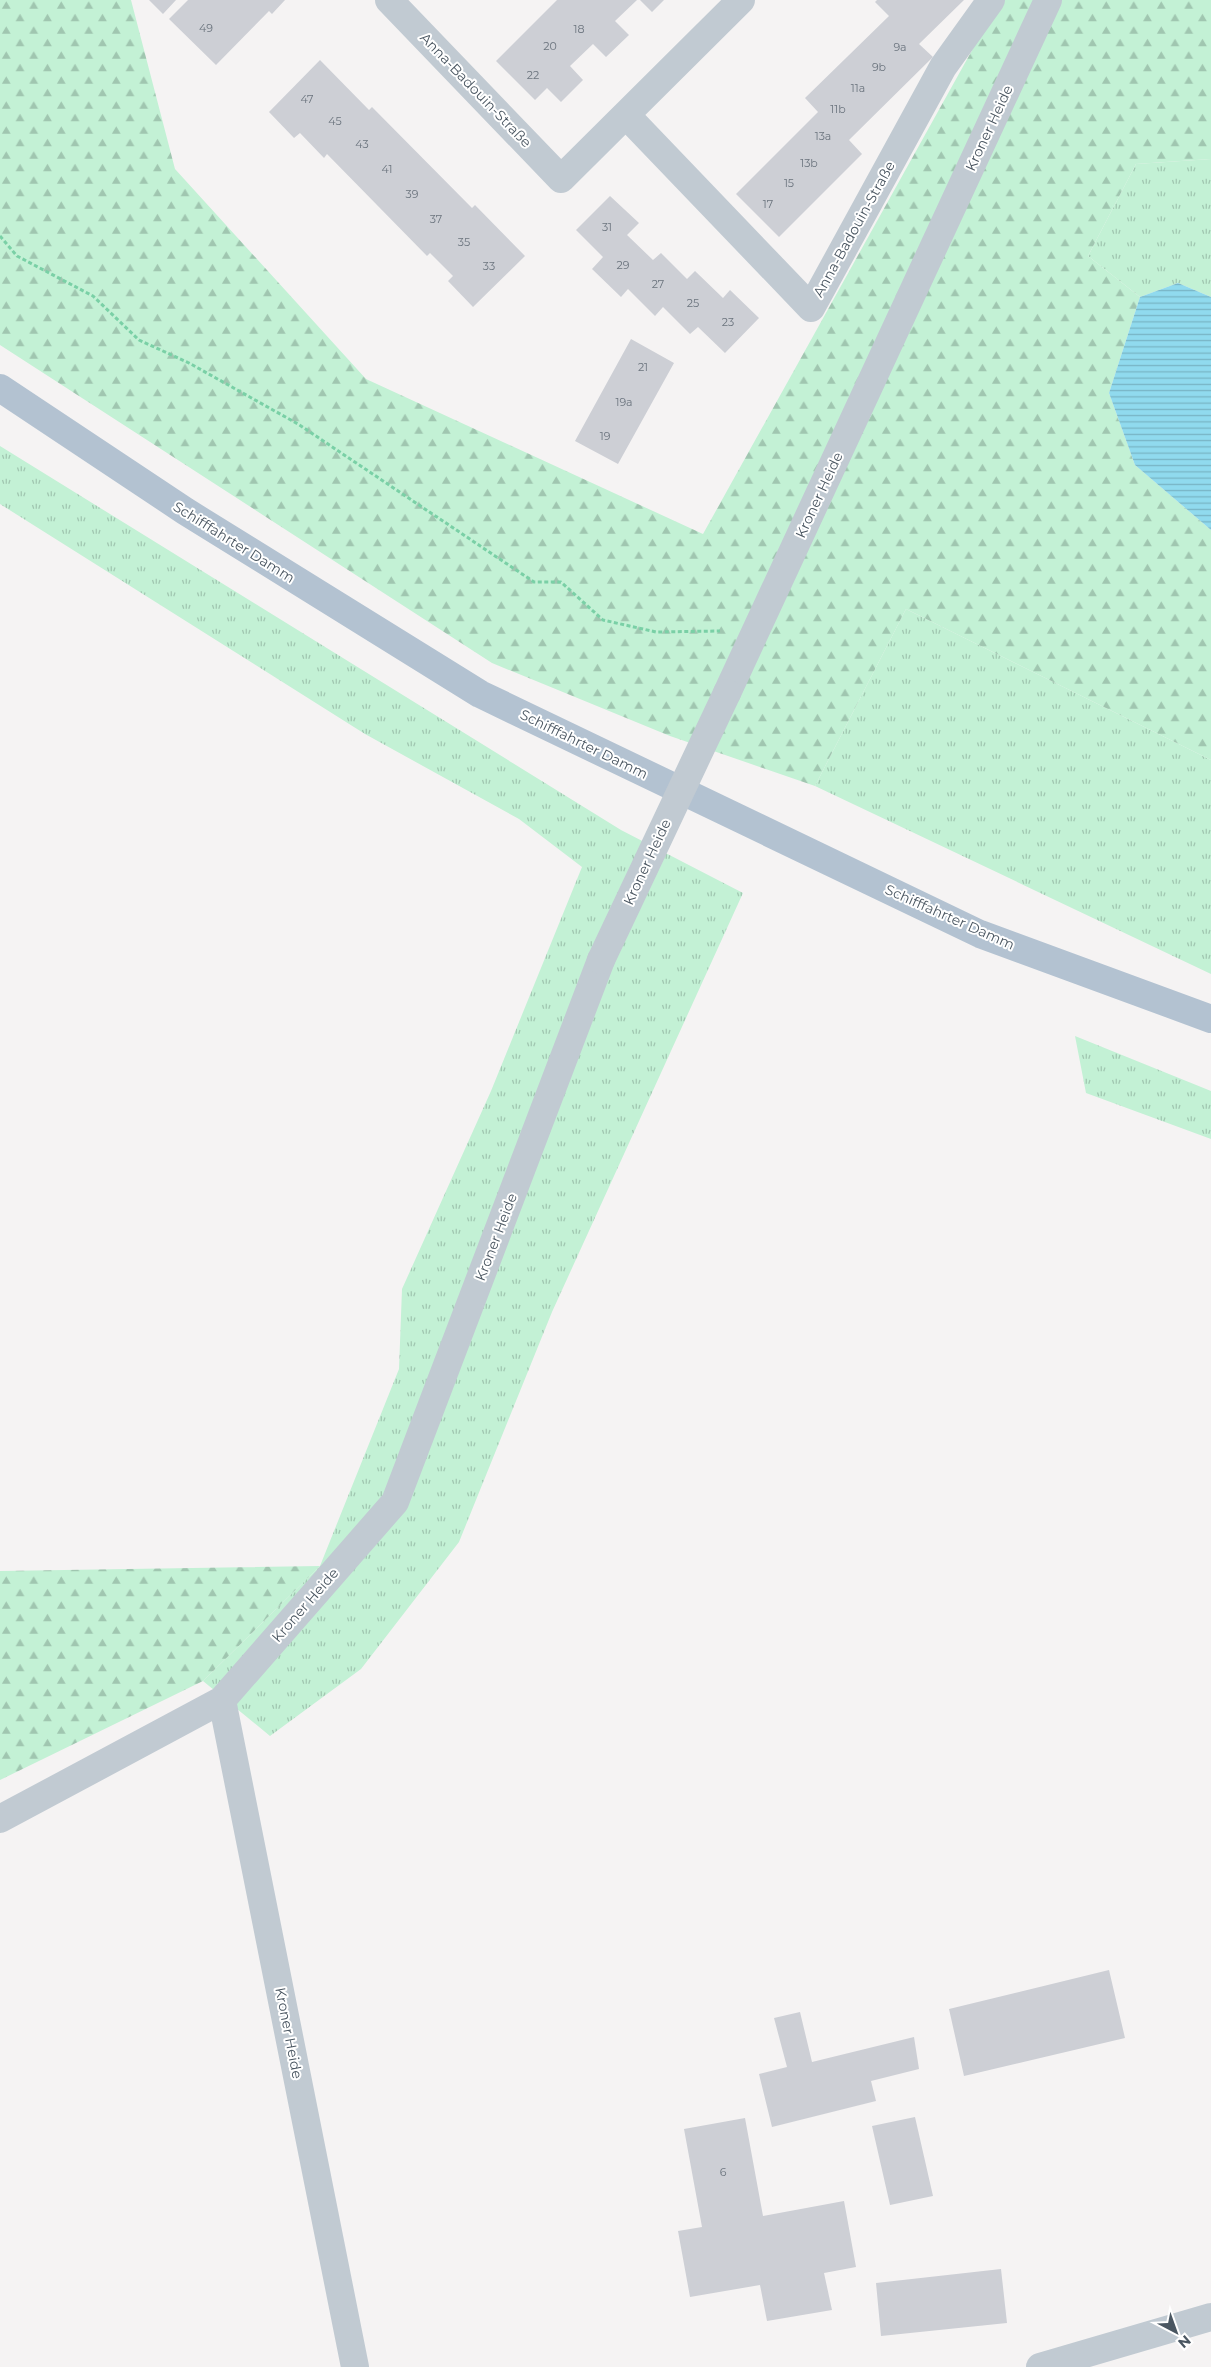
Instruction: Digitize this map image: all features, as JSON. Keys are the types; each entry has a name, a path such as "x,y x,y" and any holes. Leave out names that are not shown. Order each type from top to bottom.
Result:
{"main road":[{"name":"Schifffahrter Damm","path":"0,388 185,512 480,694 980,934 1211,1019"}],"street":[{"name":"Anna-Badouin-Straße","path":"390,0 561,179 742,0"},
{"name":"Anna-Badouin-Straße","path":"626,115 811,308 943,67 991,0"},
{"name":"Kroner Heide","path":"0,1819 222,1700 395,1502 602,960 1048,0"},
{"name":"Kroner Heide","path":"222,1700 355,2367"},
{"path":"1040,2367 1211,2317"}],"path":[{"path":"0,236 17,256 93,296 139,340 189,363 298,424 534,582 561,582 603,620 656,632 756,630"}],"green space":[{"path":"0,0 131,0 175,169 366,379 703,534 1000,0 1211,0 1211,159 1136,164 1088,256 1140,297 1109,393 1135,465 1211,530 1211,760 906,609 815,786 670,736 492,663 0,345"},
{"path":"1211,159 1211,297 1178,283 1140,297 1088,256 1136,164"},
{"path":"0,446 621,830 743,893 552,1312 459,1542 361,1669 270,1736 203,1681 320,1566 399,1369 402,1289 491,1091 582,867 519,819 365,734 0,504"},
{"path":"906,609 1211,760 1211,974 815,786"},
{"path":"1075,1036 1211,1091 1211,1139 1086,1093"},
{"path":"320,1566 203,1681 0,1780 0,1571"}],"water":[{"path":"1178,283 1211,297 1211,530 1135,465 1109,393 1140,297"}],"building":[{"path":"149,0 176,0 163,14"},
{"path":"188,0 285,0 272,14 269,11 216,65 169,19"},
{"path":"557,0 637,0 615,21 629,35 606,57 593,44 570,66 583,80 561,102 547,88 535,100 496,61"},
{"path":"640,0 664,0 652,12"},
{"path":"877,0 964,0 919,44 933,57 849,140 862,154 779,237 736,194 818,112 805,98 889,16 875,2"},
{"path":"320,60 369,110 372,107 472,208 475,205 525,256 473,307 448,281 453,276 430,253 427,256 327,154 324,158 300,133 294,138 269,112"},
{"path":"610,196 639,223 627,235 653,260 661,253 687,279 695,271 723,298 730,290 759,318 725,353 698,327 690,334 663,307 655,316 628,289 621,297 592,269 603,257 576,230"},
{"path":"631,339 674,363 618,464 575,441"},
{"path":"1109,1970 1125,2038 964,2076 949,2009"},
{"path":"800,2012 812,2062 914,2037 919,2069 871,2081 876,2101 772,2127 759,2074 787,2067 774,2018"},
{"path":"915,2117 933,2196 890,2205 872,2126"},
{"path":"745,2118 763,2216 844,2201 856,2267 824,2273 832,2310 767,2321 760,2285 690,2297 678,2231 702,2227 684,2129"},
{"path":"1001,2269 1007,2323 881,2336 876,2283"}]}
